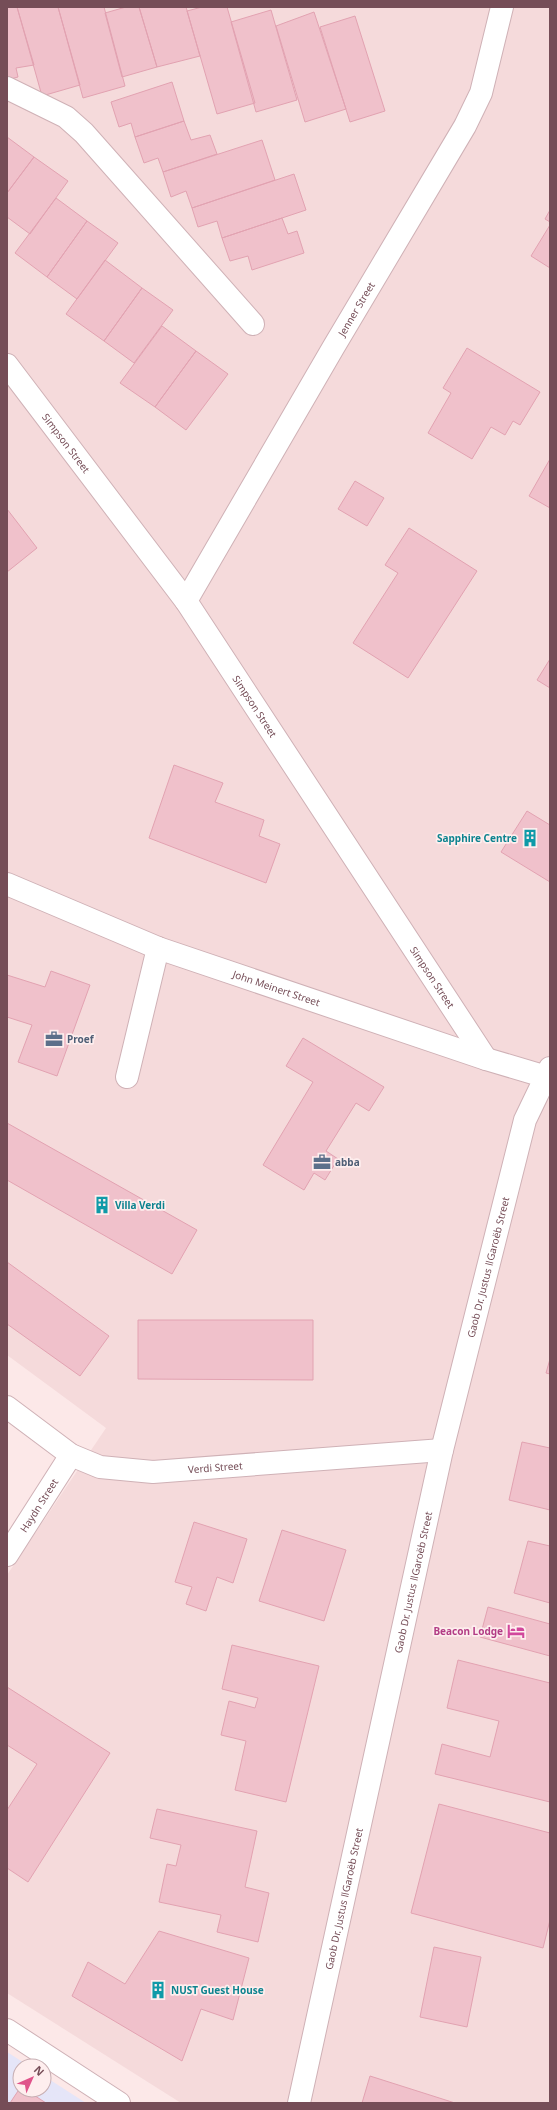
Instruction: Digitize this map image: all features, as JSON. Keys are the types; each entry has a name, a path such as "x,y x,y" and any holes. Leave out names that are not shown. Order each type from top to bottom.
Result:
{"street":[{"name":"Jenner Street","path":"186,601 333,348 465,126 481,92 502,7"},
{"path":"7,88 66,117 84,133 253,324"},
{"name":"Simpson Street","path":"7,365 186,601 486,1059"},
{"name":"John Meinert Street","path":"7,884 158,948 486,1059 548,1074"},
{"path":"127,1077 158,948"},
{"name":"Gaob Dr. Justus ǁGaroëb Street","path":"299,2103 442,1450 525,1120 548,1074"},
{"name":"Verdi Street","path":"7,1407 71,1455 100,1467 153,1472 442,1450"},
{"name":"Haydn Street","path":"7,1555 71,1455"},
{"path":"7,2030 119,2103"}],"shaded area":[{"path":"7,7 550,7 550,2103 181,2103 7,1993 7,1575 106,1428 7,1355"},
{"path":"7,2052 16,2058 12,2058 12,2098 52,2098 52,2081 86,2103 7,2103"}],"building":[{"path":"7,7 17,7 34,65 16,68 18,77 7,80"},
{"path":"17,7 58,7 80,85 42,96"},
{"path":"58,7 104,7 125,86 83,98"},
{"path":"126,7 139,7 157,67 122,77 105,13"},
{"path":"139,7 186,7 200,56 157,67"},
{"path":"202,7 227,7 255,103 217,114 187,11"},
{"path":"271,10 297,100 256,112 231,22"},
{"path":"314,12 346,109 305,122 276,26"},
{"path":"355,16 385,111 350,122 320,27"},
{"path":"172,82 184,121 135,137 131,123 119,127 111,102"},
{"path":"184,121 191,140 210,135 217,154 163,172 158,158 144,163 135,137"},
{"path":"7,137 34,157 7,193"},
{"path":"262,140 275,180 192,208 186,191 171,197 163,172"},
{"path":"34,157 68,181 30,234 7,217 7,193"},
{"path":"294,174 306,210 222,238 217,221 198,227 192,208"},
{"path":"56,198 87,221 47,277 15,253"},
{"path":"550,210 550,222 545,219"},
{"path":"282,218 288,234 297,231 304,253 252,270 248,256 230,261 222,238"},
{"path":"87,221 118,243 77,299 47,277"},
{"path":"550,225 550,268 531,256"},
{"path":"105,260 142,288 104,341 66,314"},
{"path":"142,288 173,310 134,363 104,341"},
{"path":"162,326 196,351 155,407 120,383"},
{"path":"467,348 540,392 520,425 513,421 505,435 491,427 472,459 428,433 451,393 443,388"},
{"path":"196,351 228,374 186,430 155,407"},
{"path":"550,459 550,508 529,496"},
{"path":"355,481 384,498 367,526 338,509"},
{"path":"7,509 37,548 7,572"},
{"path":"409,528 477,571 408,678 353,643 398,573 385,565"},
{"path":"550,659 550,688 537,680"},
{"path":"174,765 223,783 215,802 264,820 259,836 280,844 266,883 149,838"},
{"name":"Sapphire Centre","path":"527,811 550,825 550,882 501,852"},
{"path":"51,971 90,985 57,1076 18,1062 32,1025 7,1017 7,975 45,987"},
{"path":"303,1038 384,1087 369,1111 356,1103 326,1151 338,1159 325,1180 314,1173 304,1190 263,1165 313,1082 286,1066"},
{"name":"Villa Verdi","path":"7,1123 197,1230 172,1274 7,1180"},
{"path":"7,1262 109,1336 80,1376 7,1324"},
{"path":"138,1320 313,1320 313,1380 138,1379"},
{"path":"550,1359 550,1374 546,1373"},
{"path":"522,1442 550,1448 550,1510 509,1500"},
{"path":"194,1522 247,1539 233,1583 217,1577 206,1611 186,1604 192,1587 175,1582"},
{"path":"282,1530 346,1550 324,1621 259,1601"},
{"path":"528,1541 550,1546 550,1603 514,1593"},
{"name":"Beacon Lodge","path":"488,1607 550,1624 550,1656 480,1637"},
{"path":"232,1645 319,1666 286,1802 235,1790 246,1741 221,1735 229,1701 255,1708 258,1698 222,1689"},
{"path":"458,1660 550,1683 550,1802 435,1774 442,1744 490,1757 499,1721 447,1708"},
{"path":"7,1687 110,1753 28,1882 7,1868 7,1810 37,1764 7,1745"},
{"path":"439,1804 550,1833 550,1920 543,1948 411,1913"},
{"path":"157,1809 257,1831 245,1887 269,1893 258,1942 217,1932 221,1915 159,1902 167,1864 176,1866 181,1845 150,1838"},
{"name":"NUST Guest House","path":"159,1931 249,1958 233,2020 201,2009 182,2061 72,1996 88,1962 125,1984"},
{"path":"434,1947 481,1957 467,2027 420,2017"},
{"path":"370,2076 455,2103 362,2103"},
{"path":"13,2098 38,2098 46,2103 10,2103"}],"place":[{"name":"Sapphire Centre","path":"530,838"},
{"name":"Proef","path":"54,1039"},
{"name":"abba","path":"322,1162"},
{"name":"Villa Verdi","path":"102,1205"},
{"name":"Beacon Lodge","path":"516,1631"},
{"name":"NUST Guest House","path":"158,1990"}]}
